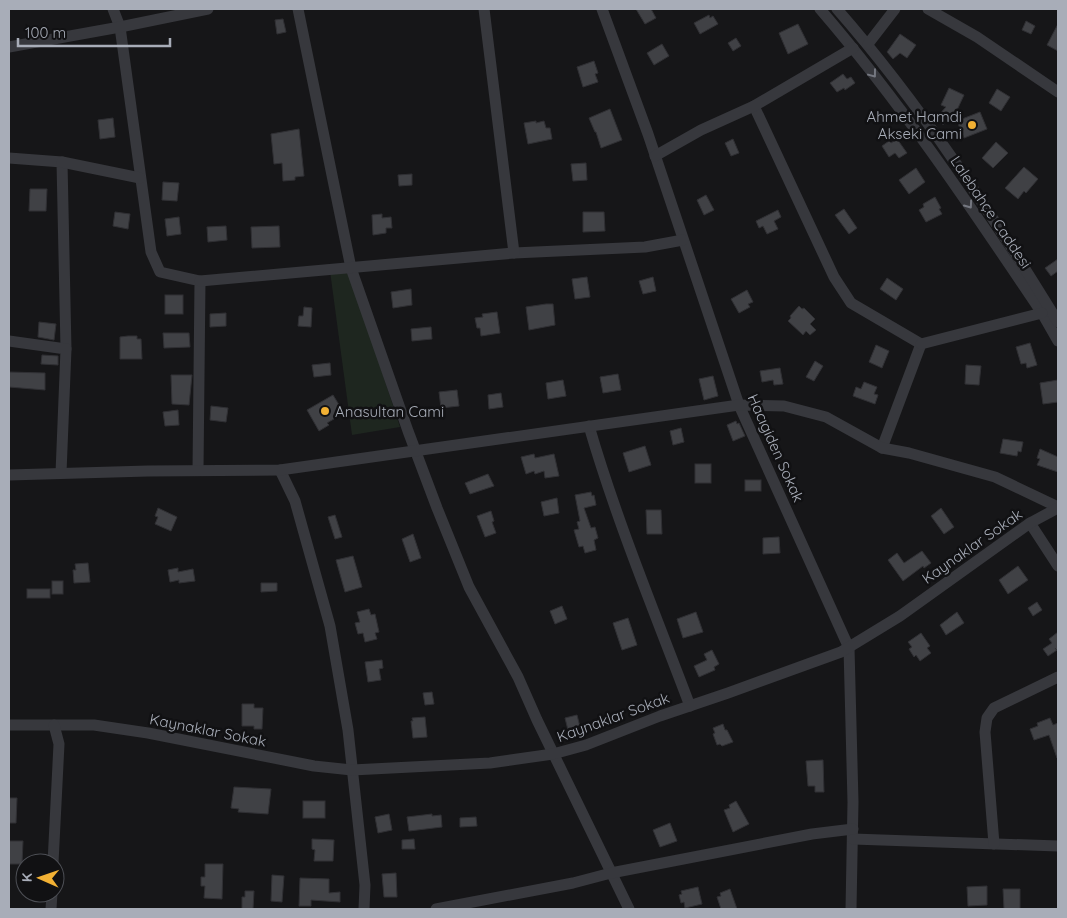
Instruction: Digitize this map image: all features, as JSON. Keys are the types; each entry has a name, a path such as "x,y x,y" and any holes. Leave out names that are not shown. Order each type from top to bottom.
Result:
{"street":[{"path":"113,9 120,28 151,252 160,272 200,281 514,253 645,247 683,240"},
{"path":"9,47 120,28 208,9"},
{"path":"298,9 351,268 436,508 469,587 518,677 553,754 629,909"},
{"path":"484,9 514,253"},
{"name":"Hacıgiden Sokak","path":"602,9 655,156 739,405 849,648 853,834 851,909"},
{"name":"Lalebahçe Caddesi","path":"820,9 854,48 929,148 1042,313 1058,341"},
{"name":"Lalebahçe Caddesi","path":"837,9 868,44 939,138 976,191 1058,322"},
{"path":"868,44 895,9"},
{"path":"928,9 978,37 1058,92"},
{"path":"655,156 701,130 754,106 854,48"},
{"path":"754,106 834,277 851,303 921,344 1042,313"},
{"path":"9,158 62,162 140,178"},
{"path":"61,473 66,349 62,162"},
{"path":"198,470 200,281"},
{"path":"9,341 66,349"},
{"path":"882,448 921,344"},
{"path":"9,475 198,470 280,470 739,405 784,406 826,417 882,448 910,453 994,477 1058,507"},
{"path":"589,426 602,472 690,706"},
{"path":"280,470 295,501 330,626 348,730 364,885 364,909"},
{"name":"Kaynaklar Sokak","path":"9,725 94,725 314,766 352,770 490,763 553,754 586,745 660,716 841,652 900,616 1030,523 1058,507"},
{"path":"1030,523 1058,566"},
{"path":"994,844 985,732 987,718 994,708 1058,676"},
{"path":"54,725 59,744 54,853"},
{"path":"436,909 564,885 812,834 853,834 994,844 1058,846"}],"shaded area":[{"path":"330,271 345,271 350,274 400,427 352,435"}],"building":[{"path":"636,9 651,9 656,18 645,24"},
{"path":"709,15 710,18 713,16 718,24 700,34 694,23"},
{"path":"283,19 286,32 277,34 275,20"},
{"path":"1026,21 1035,26 1031,34 1022,30"},
{"path":"798,24 808,44 788,54 779,33"},
{"path":"1058,24 1058,51 1047,45"},
{"path":"900,34 916,45 907,58 900,53 893,59 887,52"},
{"path":"736,38 741,46 733,51 728,43"},
{"path":"662,44 669,56 654,65 647,53"},
{"path":"594,61 598,73 595,74 598,82 583,87 577,67"},
{"path":"843,74 847,79 851,77 855,83 845,90 844,88 837,92 830,83"},
{"path":"949,88 964,95 957,110 943,125 936,118 946,107 941,105"},
{"path":"997,89 1010,97 1001,111 989,103"},
{"path":"610,109 622,140 601,148 589,118"},
{"name":"Ahmet Hamdi Akseki Cami","path":"980,112 987,129 964,138 957,121"},
{"path":"113,118 115,137 100,139 98,120"},
{"path":"536,121 536,123 544,121 546,128 550,128 552,139 528,144 524,123"},
{"path":"299,129 304,176 295,177 295,180 283,181 282,163 274,164 271,134"},
{"path":"733,139 739,153 731,156 725,143"},
{"path":"897,139 907,153 899,158 895,153 889,157 882,146 889,141 891,143"},
{"path":"996,142 1008,153 993,168 982,158"},
{"path":"586,163 587,180 573,181 571,164"},
{"path":"1024,167 1038,179 1018,199 1005,188"},
{"path":"916,168 925,182 909,194 899,180"},
{"path":"412,174 412,185 399,186 398,175"},
{"path":"163,182 179,183 177,201 162,200"},
{"path":"30,189 47,189 46,211 29,211"},
{"path":"706,195 714,210 704,215 697,200"},
{"path":"935,197 942,214 926,222 919,210 924,207 923,204"},
{"path":"844,209 857,228 849,234 835,215"},
{"path":"778,210 781,217 774,221 778,229 767,234 763,226 759,228 756,221"},
{"path":"115,212 130,214 128,229 113,226"},
{"path":"583,212 604,212 605,231 583,232"},
{"path":"382,214 382,218 391,217 392,228 386,228 386,233 373,235 372,215"},
{"path":"179,217 181,234 167,236 165,219"},
{"path":"226,226 227,240 208,242 207,227"},
{"path":"279,226 280,247 252,248 251,227"},
{"path":"1058,259 1058,271 1051,276 1045,268"},
{"path":"587,277 590,297 575,299 572,279"},
{"path":"653,277 656,291 643,294 639,281"},
{"path":"887,278 903,289 896,300 880,289"},
{"path":"411,289 412,305 393,308 391,292"},
{"path":"747,290 753,302 748,304 750,307 739,313 731,299"},
{"path":"165,295 183,295 183,314 165,314"},
{"path":"553,304 555,325 529,330 526,307"},
{"path":"799,306 802,309 804,308 815,319 810,324 816,330 810,335 806,331 803,335 788,321"},
{"path":"304,307 312,308 311,327 298,326 299,316 303,316"},
{"path":"497,312 500,333 481,336 480,328 477,328 475,318 483,317 482,314"},
{"path":"226,313 226,326 210,327 210,314"},
{"path":"39,322 56,324 54,340 38,337"},
{"path":"431,327 432,339 412,341 411,329"},
{"path":"163,333 189,333 190,347 164,348"},
{"path":"137,336 137,339 141,339 142,359 120,359 120,337"},
{"path":"1030,343 1037,365 1027,368 1026,363 1021,364 1016,347"},
{"path":"876,345 889,351 882,368 869,362"},
{"path":"42,355 58,356 58,365 41,364"},
{"path":"815,361 823,366 814,381 806,377"},
{"path":"330,363 331,375 314,377 312,365"},
{"path":"966,365 981,366 979,385 965,384"},
{"path":"780,368 783,384 774,385 773,380 762,382 760,371"},
{"path":"9,372 45,373 45,390 9,387"},
{"path":"618,374 621,390 603,393 600,377"},
{"path":"171,375 192,375 189,405 172,404"},
{"path":"713,376 718,396 704,400 699,379"},
{"path":"563,380 566,396 548,399 546,383"},
{"path":"1058,380 1058,402 1043,404 1040,383"},
{"path":"864,382 877,387 874,394 878,395 875,404 853,396 856,387 861,389"},
{"path":"457,390 459,406 441,408 439,392"},
{"path":"501,393 503,407 489,409 488,395"},
{"name":"Anasultan Cami","path":"333,395 344,413 327,423 329,425 319,431 307,410"},
{"path":"211,406 228,408 226,422 210,420"},
{"path":"178,410 179,425 165,426 163,412"},
{"path":"736,421 737,424 739,423 745,436 733,441 727,425"},
{"path":"681,428 684,442 673,445 670,431"},
{"path":"1003,439 1023,442 1021,452 1018,451 1017,456 1000,453"},
{"path":"645,446 651,465 629,472 623,453"},
{"path":"1040,449 1058,457 1058,472 1037,465 1040,459 1037,458"},
{"path":"534,454 535,458 554,454 559,476 545,478 544,471 535,474 534,471 526,474 521,457"},
{"path":"695,464 711,464 711,483 695,483"},
{"path":"488,474 494,486 470,494 465,483"},
{"path":"745,480 761,480 761,491 745,491"},
{"path":"591,492 592,496 594,495 596,505 584,508 591,528 595,527 598,538 594,540 596,550 585,553 583,546 579,547 574,530 579,529 577,522 580,521 575,495"},
{"path":"557,498 559,513 544,516 541,502"},
{"path":"158,508 177,517 171,531 155,524 158,517 155,516"},
{"path":"941,508 954,527 944,534 931,516"},
{"path":"646,510 661,510 662,534 647,534"},
{"path":"491,511 496,533 485,537 477,516"},
{"path":"335,515 342,537 335,539 328,517"},
{"path":"413,534 421,558 410,562 402,539"},
{"path":"779,537 780,553 763,554 763,538"},
{"path":"922,551 931,563 924,568 923,566 903,581 888,560 897,553 904,563"},
{"path":"353,556 362,587 345,592 336,560"},
{"path":"88,563 90,582 74,583 73,570 76,570 75,564"},
{"path":"1018,566 1028,580 1008,594 999,580"},
{"path":"178,568 178,572 193,569 195,581 179,583 179,580 170,582 168,570"},
{"path":"52,581 63,581 63,594 52,594"},
{"path":"261,583 277,583 277,591 261,592"},
{"path":"27,589 50,589 50,598 27,598"},
{"path":"1037,602 1042,610 1033,616 1028,608"},
{"path":"562,606 567,619 555,624 550,611"},
{"path":"369,609 371,615 375,614 379,632 375,633 377,639 365,642 363,633 358,634 355,623 360,622 357,612"},
{"path":"696,612 703,632 683,638 677,619"},
{"path":"957,612 964,623 946,635 940,625"},
{"path":"628,618 637,645 622,650 613,623"},
{"path":"1058,632 1058,652 1057,650 1048,656 1043,649 1052,643 1049,639"},
{"path":"921,633 930,646 927,648 931,653 920,661 916,655 914,657 909,649 912,647 908,642"},
{"path":"712,650 719,664 714,667 715,670 699,677 694,666 707,660 704,654"},
{"path":"382,660 383,668 379,669 381,680 368,682 365,662"},
{"path":"432,692 434,704 425,705 423,693"},
{"path":"242,704 254,704 254,708 263,708 262,729 254,729 254,726 242,726"},
{"path":"577,715 580,727 568,730 565,718"},
{"path":"425,717 427,737 413,738 412,718"},
{"path":"1050,718 1053,725 1058,723 1058,758 1049,735 1034,740 1030,729 1038,726 1037,723"},
{"path":"723,724 733,742 722,746 720,744 717,745 713,728"},
{"path":"823,760 824,792 815,792 815,786 808,786 806,761"},
{"path":"234,787 271,789 268,814 238,812 239,809 231,808"},
{"path":"9,798 17,798 16,823 9,823"},
{"path":"303,801 325,801 325,818 303,818"},
{"path":"736,801 749,824 733,832 724,810 730,808 729,805"},
{"path":"389,814 392,830 378,833 375,817"},
{"path":"432,814 432,816 441,815 442,827 409,831 407,817"},
{"path":"476,817 477,826 460,827 460,818"},
{"path":"670,823 677,841 660,847 653,830"},
{"path":"312,839 334,840 333,861 314,861 315,850 312,849"},
{"path":"414,839 415,849 402,849 402,840"},
{"path":"9,841 23,841 22,853 15,853 15,864 9,864"},
{"path":"205,864 223,864 222,899 204,898 205,886 201,886 201,877 205,877"},
{"path":"396,873 397,897 384,897 382,874"},
{"path":"272,875 284,876 282,902 271,901"},
{"path":"300,878 329,879 329,893 340,892 340,902 311,900 311,906 299,906"},
{"path":"987,886 987,905 968,906 967,887"},
{"path":"698,887 702,904 685,908 684,902 681,903 679,895 682,894 681,891"},
{"path":"730,889 737,909 721,909 717,897 721,896 720,893"},
{"path":"1003,889 1020,889 1020,909 1004,909"},
{"path":"245,891 254,891 253,909 242,909 242,897 245,897"}],"place":[{"name":"Ahmet Hamdi Akseki Cami","path":"972,125"},
{"name":"Anasultan Cami","path":"325,411"}]}
